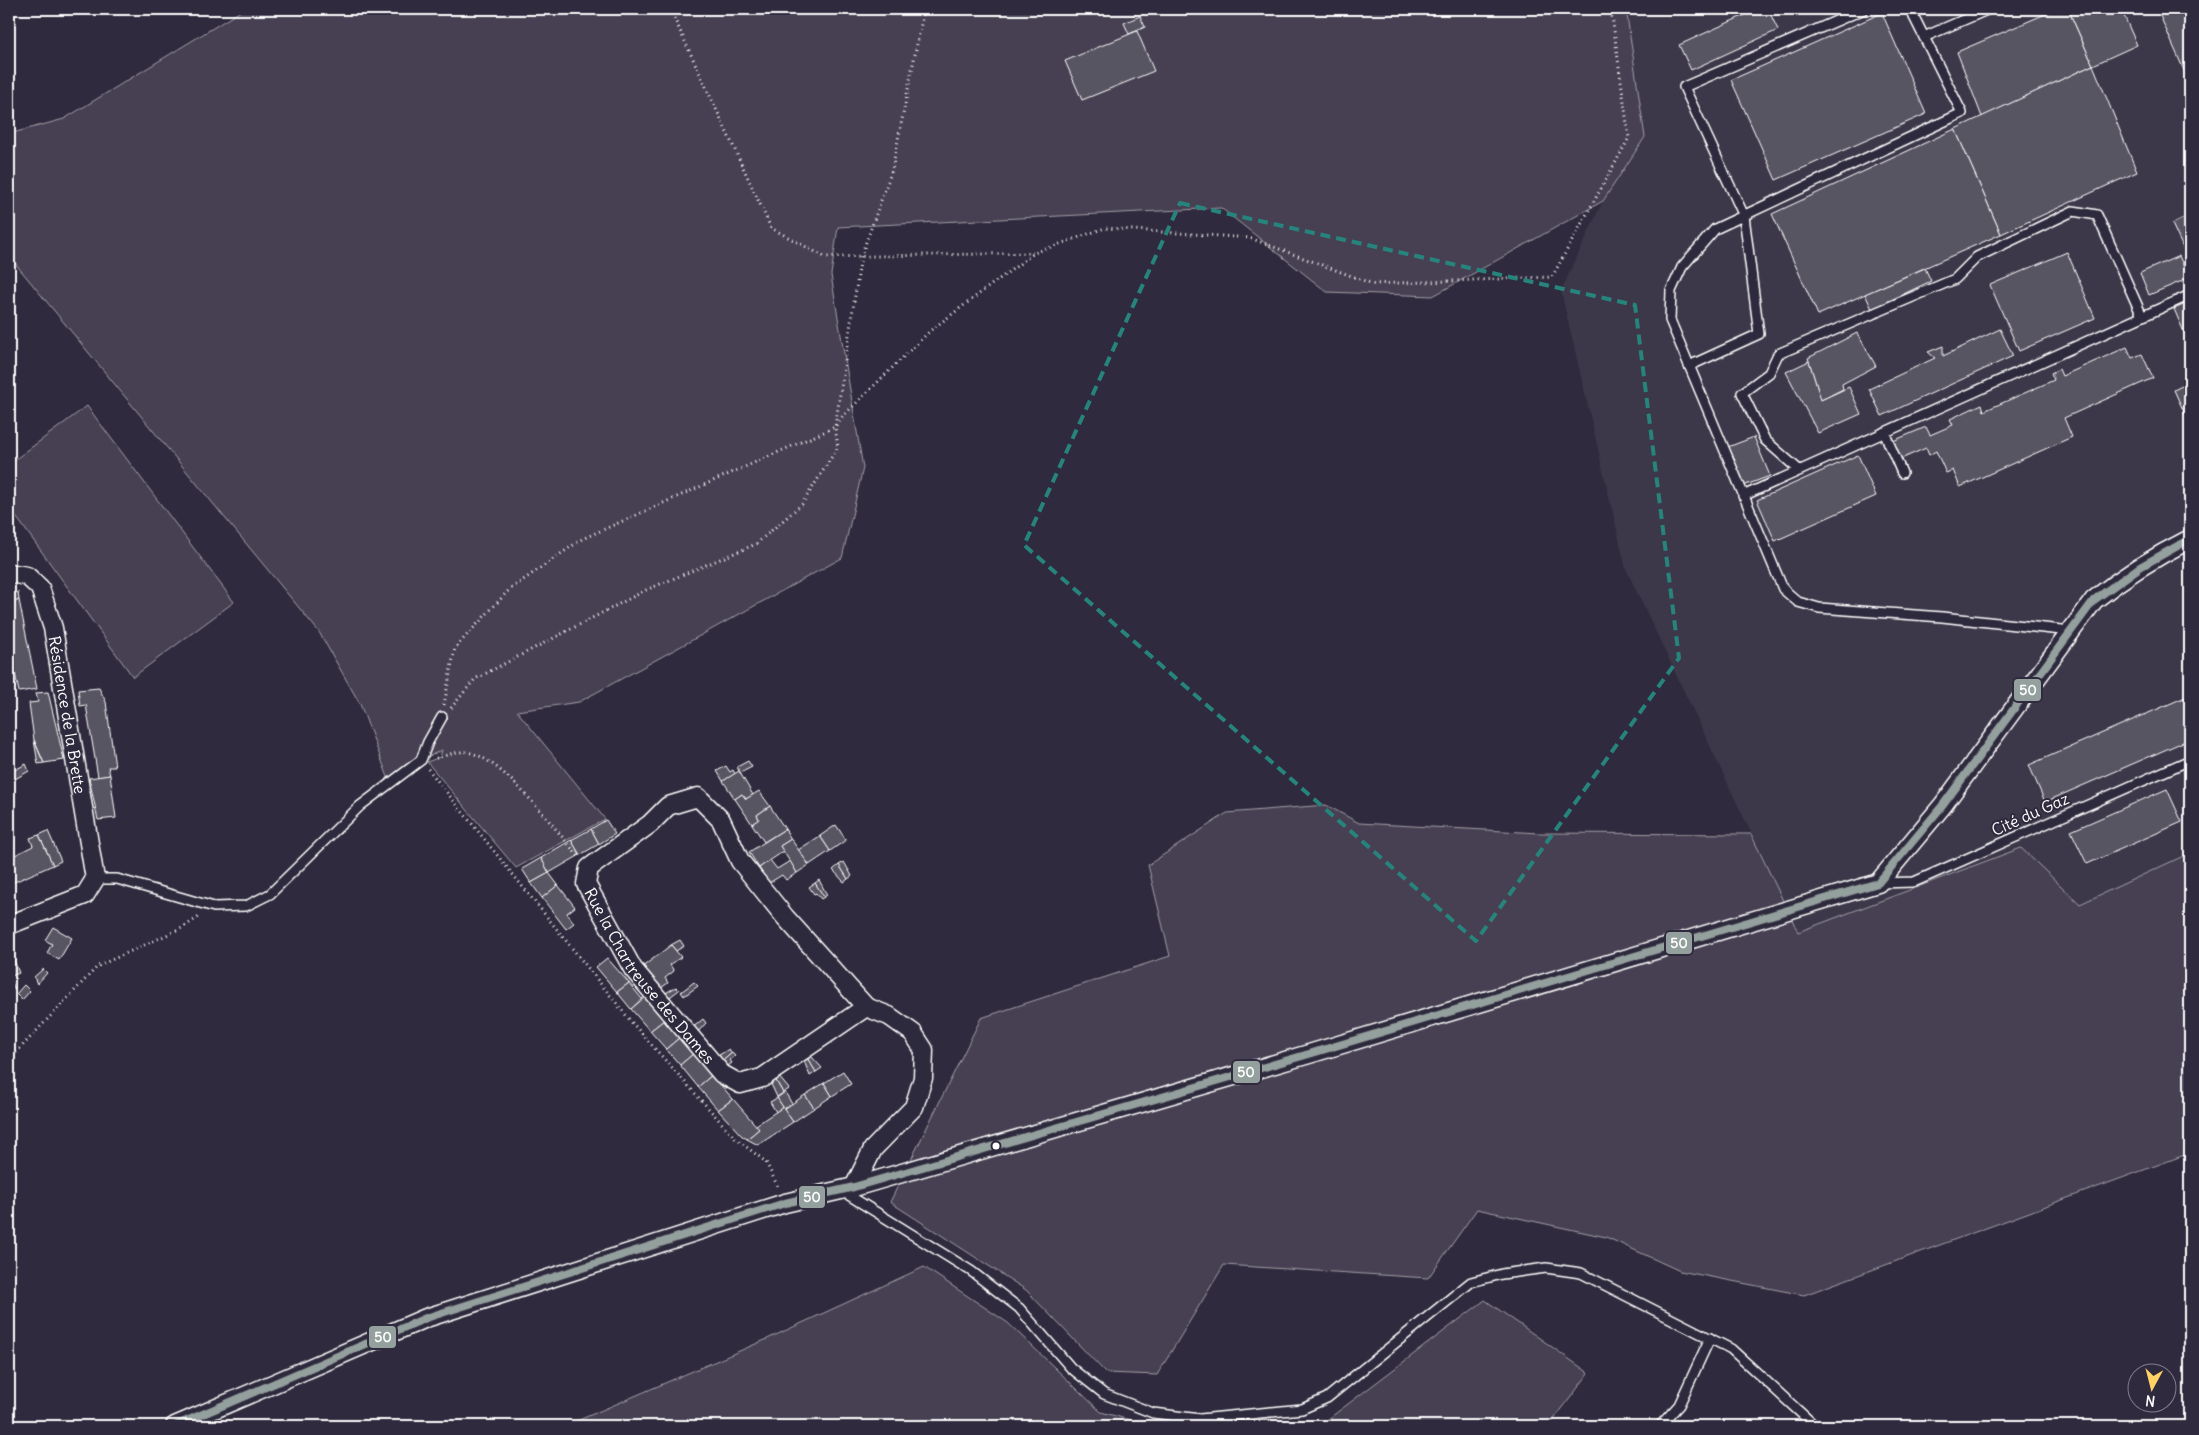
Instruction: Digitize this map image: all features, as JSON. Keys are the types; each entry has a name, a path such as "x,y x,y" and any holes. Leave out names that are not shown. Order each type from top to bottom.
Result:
{"street":[{"path":"175,1426 426,1318 785,1203 848,1189 1309,1054 1878,883 1943,805 2094,600 2124,576 2160,554 2190,539"},
{"name":"Résidence de la Brette","path":"9,573 27,576 40,588 53,628 95,878"},
{"name":"Rue la Chartreuse des Dames","path":"698,797 721,820 740,861 785,917 866,1007 762,1078 740,1084 722,1074 633,969 586,884 589,868 650,824 668,806 698,797"},
{"path":"9,926 85,895 95,878"},
{"path":"848,1189 873,1149 914,1107 924,1078 924,1050 913,1033 889,1016 866,1007"}],"lane":[{"path":"1689,366 1759,334 1744,216 1684,87 1864,9"},
{"path":"1910,9 1962,113 1715,229 1682,267 1672,291 1670,320 1783,589 1798,602 1819,608 1942,617 2071,631"},
{"path":"1924,37 1988,9"},
{"path":"1799,470 1765,440 1742,393 1769,373 1778,354 1955,279 1977,257 2073,211 2097,215 2142,316"},
{"path":"1743,496 2190,295"},
{"path":"1884,432 1902,473"},
{"path":"95,878 117,879 214,907 246,906 270,894 360,806 421,760 428,742 442,718"},
{"name":"Cité du Gaz","path":"1878,883 1914,882 2190,760"},
{"path":"848,1189 971,1271 1019,1308 1071,1368 1104,1394 1153,1413 1200,1419 1302,1409 1327,1398 1471,1282 1502,1274 1546,1268 1581,1273 1731,1349 1815,1426"},
{"path":"1660,1426 1679,1405 1710,1338"}],"path":[{"path":"670,9 771,228 825,257 1034,252 1105,228 1250,238 1373,284 1552,277 1628,138 1611,9"},
{"path":"442,718 476,679 646,590 756,544 802,504 838,447 835,426 861,256 892,170 924,9"},
{"path":"442,718 454,648 509,590 582,539 835,426 931,330 1034,252"},
{"path":"589,868 502,771 484,758 465,751 421,760 633,1024 735,1138 766,1162 785,1203"},
{"path":"9,1060 98,966 182,928 214,907"}],"highlighted area":[{"path":"1180,203 1635,305 1679,658 1476,941 1024,545"}],"shaded area":[{"path":"244,9 1626,9 1645,137 1603,201 1433,296 1327,292 1221,208 838,227 831,275 863,468 842,558 579,702 517,711 605,819 516,868 427,762 440,757 442,750 421,760 391,785 360,704 319,632 9,256 9,134 64,119"},
{"path":"1626,9 2190,9 2190,853 2080,905 2020,848 1798,932 1626,569 1561,291 1603,201 1645,137"},
{"path":"87,406 234,602 133,677 9,507 9,464"},
{"path":"1326,805 1359,823 1539,833 1751,834 1798,932 2021,848 2080,904 2190,853 2190,1153 1804,1295 1680,1271 1606,1237 1477,1209 1428,1278 1224,1265 1157,1375 1106,1373 1026,1290 890,1202 981,1018 1170,956 1148,865 1227,813"},
{"path":"924,1267 1008,1323 1101,1412 1152,1426 565,1426 765,1340"},
{"path":"1485,1300 1589,1373 1549,1426 1319,1426"}],"building":[{"path":"1758,9 1768,9 1778,30 1691,70 1679,45"},
{"path":"2057,9 2068,9 2093,65 1982,117 1957,52"},
{"path":"2068,9 2121,9 2137,45 2093,65"},
{"path":"2157,9 2190,9 2190,84"},
{"path":"1882,13 1926,114 1776,180 1731,80"},
{"path":"1140,16 1145,27 1129,34 1124,23"},
{"path":"1137,31 1154,71 1082,100 1065,61"},
{"path":"2093,65 2137,172 2001,234 1955,129"},
{"path":"1955,129 2001,234 1818,315 1772,214"},
{"path":"2190,215 2190,247 2184,250 2172,224"},
{"path":"2067,252 2095,318 2019,351 1990,285"},
{"path":"2179,256 2189,278 2149,295 2140,273"},
{"path":"1925,268 1931,281 1872,309 1865,294"},
{"path":"2190,302 2190,346 2174,309"},
{"path":"2000,329 2013,356 1882,416 1869,389 1935,358 1928,352 1943,346 1943,356"},
{"path":"1857,333 1876,366 1842,384 1843,389 1821,400 1808,358"},
{"path":"2127,347 2132,358 2142,354 2153,378 2064,418 2072,437 1960,487 1953,470 1946,473 1936,451 1929,455 1926,448 1901,459 1893,441 1926,427 1930,435 1953,425 1950,419 1982,404 1984,411 2054,380 2051,373 2059,369 2062,376"},
{"path":"1809,361 1821,400 1849,387 1861,414 1818,433 1786,372"},
{"path":"2190,382 2190,425 2174,390"},
{"path":"1754,437 1770,476 1743,486 1728,447"},
{"path":"1858,455 1876,496 1775,541 1757,500"},
{"path":"18,592 19,600 9,605 9,594"},
{"path":"19,600 37,689 19,692 9,646 9,605"},
{"path":"99,688 106,702 115,767 108,767 110,775 98,777 86,705 80,706 78,690"},
{"path":"48,692 64,760 44,763 34,740 29,703 38,702 36,693"},
{"path":"2190,695 2190,739 2045,802 2029,765"},
{"path":"34,740 41,757 44,763 38,764"},
{"path":"748,761 752,767 740,773 737,767"},
{"path":"26,764 29,771 15,779 11,772"},
{"path":"726,766 730,772 733,770 735,774 723,781 717,771"},
{"path":"739,771 753,795 746,799 742,794 735,799 723,781"},
{"path":"110,775 116,818 98,820 89,778"},
{"path":"2167,789 2182,822 2087,864 2071,831"},
{"path":"759,791 770,806 757,815 759,819 752,824 735,799 742,794 746,799"},
{"path":"770,806 785,829 764,842 752,824 759,819 757,815"},
{"path":"606,820 615,834 599,844 591,829"},
{"path":"836,825 846,840 830,851 820,836"},
{"path":"591,829 599,844 580,855 571,840"},
{"path":"785,829 791,839 780,846 784,851 759,868 749,852"},
{"path":"48,831 61,861 53,865 39,835"},
{"path":"39,835 53,865 12,883 9,876 9,858 33,846 30,838"},
{"path":"820,836 830,851 809,865 798,850"},
{"path":"791,839 809,865 797,873 780,846"},
{"path":"571,840 580,855 549,873 541,858"},
{"path":"541,858 549,873 531,883 522,869"},
{"path":"770,860 777,869 790,861 797,873 786,880 782,875 769,883 759,868"},
{"path":"844,862 852,876 848,879 839,865"},
{"path":"839,865 848,879 844,882 833,870"},
{"path":"549,873 558,885 542,898 531,883"},
{"path":"819,880 827,895 824,897 815,883"},
{"path":"815,883 824,897 821,899 809,887"},
{"path":"558,885 575,907 567,913 574,923 566,929 542,898"},
{"path":"53,927 72,938 59,960 47,953 52,944 45,940"},
{"path":"680,940 684,946 676,951 671,945"},
{"path":"671,945 681,957 670,965 674,971 665,978 668,983 658,990 641,968"},
{"path":"11,952 19,973 9,977 9,953"},
{"path":"607,958 629,983 617,992 596,967"},
{"path":"43,969 47,973 37,984 34,977"},
{"path":"9,977 15,989 9,991"},
{"path":"694,982 698,986 684,996 681,992"},
{"path":"629,983 642,999 631,1009 617,992"},
{"path":"24,985 30,991 22,1000 16,994"},
{"path":"676,987 679,990 666,1000 662,995"},
{"path":"645,997 664,1020 650,1031 631,1009"},
{"path":"703,1019 706,1023 696,1034 691,1029"},
{"path":"664,1020 679,1038 666,1049 650,1031"},
{"path":"679,1038 693,1054 680,1065 666,1049"},
{"path":"729,1049 732,1053 720,1063 716,1057"},
{"path":"732,1053 735,1056 730,1060 732,1063 725,1068 720,1063"},
{"path":"693,1054 712,1075 698,1087 680,1065"},
{"path":"811,1056 822,1068 816,1072 807,1058"},
{"path":"807,1058 816,1072 810,1076 804,1061"},
{"path":"843,1071 851,1084 832,1096 824,1083"},
{"path":"712,1075 733,1099 718,1110 698,1087"},
{"path":"779,1077 789,1089 783,1093 775,1079"},
{"path":"775,1079 783,1093 777,1097 770,1082"},
{"path":"824,1083 832,1096 814,1108 805,1095"},
{"path":"785,1092 792,1104 784,1109 777,1098"},
{"path":"805,1095 814,1108 793,1122 784,1109"},
{"path":"777,1098 783,1107 776,1112 770,1102"},
{"path":"733,1099 759,1129 747,1139 718,1110"},
{"path":"783,1107 793,1122 758,1145 747,1139 759,1129 756,1125"}],"transit line":[{"name":"50","path":"175,1426 426,1318 785,1203 854,1187 1309,1054 1878,883 1943,805 2094,600 2140,567 2190,539"}]}
